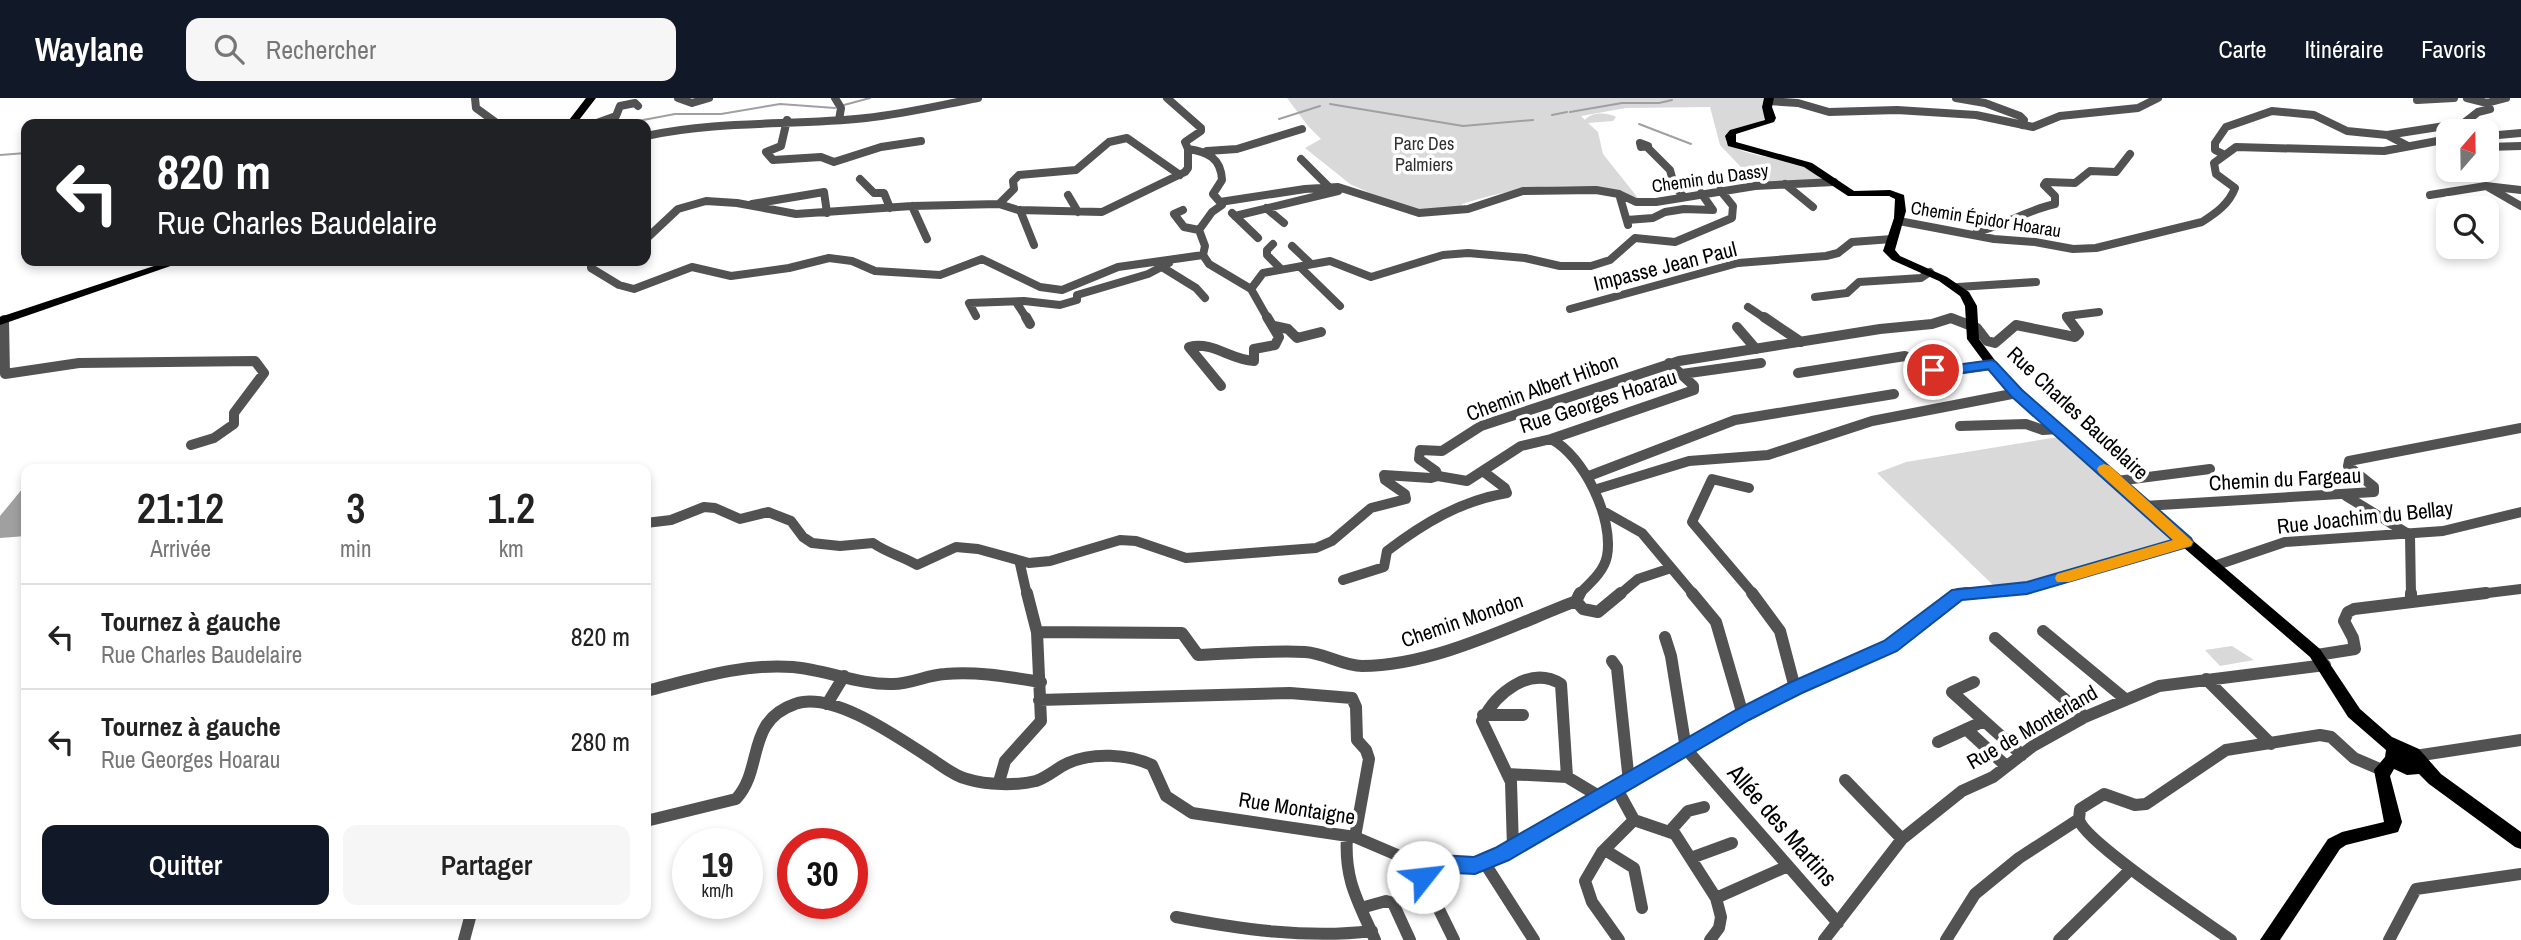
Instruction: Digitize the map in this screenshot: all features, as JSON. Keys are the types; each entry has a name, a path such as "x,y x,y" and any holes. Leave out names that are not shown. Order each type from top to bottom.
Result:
{"main road":[{"path":"575,119 591,98"},
{"path":"1769,99 1769,122 1733,132 1730,136 1731,142 1740,148 1800,162 1847,192 1858,195 1888,192 1898,195 1902,200 1899,220 1889,251 1958,287"},
{"path":"2,321 164,266"},
{"name":"Rue Charles Baudelaire","path":"1958,287 1969,300 1973,339 2017,393 2321,660 2354,713 2400,759 2435,779 2521,842"},
{"path":"2269,940 2334,844 2342,839 2392,827 2400,759"}],"street":[{"path":"474,98 476,108 491,119"},
{"path":"678,98 692,103 709,98"},
{"path":"651,135 673,130 787,120 875,117 978,98"},
{"path":"651,235 682,208 705,204 752,204 779,213 999,204 1020,210 1107,210 1180,175 1188,168 1188,149 1185,142 1201,131 1201,128 1167,98"},
{"path":"1956,98 1985,103 2020,116 2024,120 2022,125"},
{"path":"1769,99 1798,103 1829,112 1897,110 1976,115 2038,127 2060,116 2138,108 2158,98"},
{"path":"2417,100 2454,98"},
{"path":"2467,98 2487,103 2501,102 2507,98"},
{"path":"608,119 617,116 620,106 635,103 638,106"},
{"path":"2436,141 2384,151 2236,146 2223,154 2215,150 2214,144 2226,127 2267,111 2309,114 2347,131 2387,135 2464,123 2478,112 2490,109 2487,103"},
{"path":"838,104 839,120"},
{"path":"787,120 781,146 766,152 774,160 821,157 834,162 881,146 921,141"},
{"path":"1188,149 1237,149 1302,129"},
{"path":"2499,135 2521,133"},
{"path":"2387,135 2408,146"},
{"path":"999,204 1011,193 1013,181 1020,175 1076,170 1099,149 1119,139 1132,140 1180,175"},
{"path":"2499,147 2521,146"},
{"path":"1647,147 1670,170 1674,186 1683,196"},
{"path":"1207,151 1222,170 1222,180 1213,194 1258,238"},
{"name":"Chemin Épidor Hoarau","path":"1899,220 2008,241 2035,242 2073,249 2096,248 2202,222 2214,214 2234,193 2235,188 2214,170 2214,163 2223,154"},
{"path":"1924,225 1927,223 1979,232 2003,226 2036,208 2055,204 2055,196 2044,185 2046,182 2075,183 2090,171 2116,172 2130,155"},
{"path":"1301,159 1328,186"},
{"path":"860,179 874,193 884,193 890,208"},
{"name":"Chemin du Dassy","path":"1221,204 1328,186 1348,189 1419,214 1468,209 1523,191 1575,189 1619,194 1636,202 1657,202 1720,190 1834,182"},
{"path":"1786,184 1813,207"},
{"path":"2430,195 2486,186 2521,190"},
{"path":"2486,186 2521,206"},
{"path":"1235,216 1348,189"},
{"path":"1251,289 1263,273 1330,261 1371,277 1454,253 1482,253 1560,266 1591,266 1610,260 1635,238 1675,242 1732,218 1732,204 1720,190"},
{"path":"752,204 824,192 827,213"},
{"path":"1619,194 1628,224 1690,209 1713,210 1713,206 1701,193"},
{"path":"1068,195 1078,212"},
{"path":"1657,202 1666,214"},
{"path":"1199,230 1221,204"},
{"path":"912,206 927,239"},
{"path":"1266,208 1284,223"},
{"path":"1020,210 1034,244"},
{"path":"1183,210 1174,214 1184,227 1199,230"},
{"path":"1199,230 1205,246 1203,255 1209,264 1251,289 1253,298 1279,337 1278,342 1254,349 1254,361 1242,361 1200,344 1189,347 1221,386"},
{"name":"Impasse Jean Paul","path":"1570,309 1738,263 1826,256 1838,253 1854,242 1892,239"},
{"path":"1273,244 1267,250 1267,255 1281,269"},
{"path":"1292,246 1311,264"},
{"path":"591,266 619,285 634,289 692,267 731,276 789,268 830,258 847,259 875,271 940,275 982,259 1049,289 1062,290 1107,270 1203,255"},
{"path":"976,316 969,303 1030,301 1057,306 1070,304 1077,300 1077,295 1148,274 1174,259"},
{"path":"1162,267 1196,288 1205,298"},
{"path":"1300,267 1339,306"},
{"path":"1815,296 1847,293 1859,282 1922,278 1930,272"},
{"path":"1958,287 2036,282"},
{"path":"1079,284 1087,291"},
{"path":"1016,302 1030,324"},
{"path":"1748,307 1801,342"},
{"name":"Chemin Albert Hibon","path":"1438,476 1419,459 1420,450 1442,451 1481,426 1669,363 1932,324 1948,318 1978,328 1987,341 1992,343 1998,342 2016,325 2075,337 2079,333 2066,316 2099,312"},
{"path":"2,321 5,374 79,363 255,361 264,373 234,413 234,424 226,433 212,440 191,445"},
{"path":"1273,326 1288,329 1297,338 1321,332"},
{"path":"1737,327 1756,349"},
{"path":"1798,373 1905,356 1917,358 1933,370 1941,372 1992,365"},
{"path":"1669,363 1682,374 1760,363"},
{"name":"Rue Georges Hoarau","path":"1438,476 1463,482 1484,472 1521,446 1551,439 1695,388 1682,374"},
{"path":"1594,490 1689,461 1768,455 1882,418 2017,393"},
{"path":"1589,476 1735,420 1894,394"},
{"path":"1960,426 2026,424 2043,430 2059,429"},
{"name":"Chemin du Fargeau","path":"2144,506 2346,496 2376,490 2350,468 2347,464 2349,461 2521,428"},
{"path":"1551,439 1559,441 1589,476 1603,511 1606,558 1576,601 1583,609 1598,612 1638,579 1671,568"},
{"path":"2117,481 2210,469"},
{"path":"1343,580 1384,567 1387,562 1384,554 1387,551 1438,513 1465,502 1507,493 1507,490 1484,472"},
{"path":"651,522 675,519 704,508 715,508 740,519 768,512 790,521 809,541 827,546 873,543 887,553 903,556 917,565 954,547 974,549 1020,564 1042,562 1121,540 1136,541 1174,557 1186,558 1316,548 1332,541 1371,508 1406,499 1405,494 1384,475 1432,478 1438,476"},
{"path":"1749,488 1712,478 1692,522 1773,618 1780,631 1795,688"},
{"path":"2346,496 2410,535 2411,602 2521,589"},
{"path":"1603,511 1642,533 1716,622 1742,715"},
{"name":"Rue Joachim du Bellay","path":"2214,566 2285,542 2443,531 2521,512"},
{"name":"Rue Montaigne","path":"651,820 736,799 747,790 752,776 757,738 773,717 800,702 814,700 856,714 964,779 1038,781 1078,759 1135,758 1152,765 1166,796 1192,813 1351,837 1422,863 1461,867 1484,862 1513,848 1742,715 1795,688 1891,646 1958,594 2027,588 2185,542"},
{"path":"999,782 1005,761 1041,721 1041,682 1034,650 1037,632 1035,617 1022,585 1020,564"},
{"name":"Chemin Mondon","path":"1037,632 1182,633 1198,655 1315,653 1370,666 1436,654 1576,601"},
{"name":"Rue de Monterland","path":"1824,940 1902,839 1962,791 1993,777 2022,755 2085,717 2124,698 2159,687 2321,660 2355,649 2353,638 2344,621 2348,612 2411,602"},
{"path":"2043,631 2124,698"},
{"path":"1665,637 1671,656 1686,749"},
{"path":"1995,638 2085,717"},
{"path":"1612,662 1617,668 1623,786 1634,820"},
{"path":"651,690 730,672 775,666 891,684 957,674 985,674 1041,682"},
{"path":"827,704 844,676"},
{"path":"1513,848 1513,793 1507,774 1482,725 1483,715 1492,703 1521,681 1549,677 1560,681 1563,687 1567,778"},
{"path":"2206,679 2271,744"},
{"path":"1974,682 1952,692 2022,755"},
{"path":"1039,700 1290,693 1352,698 1356,707 1356,736 1368,759 1346,871 1373,936 1340,939 1216,925 1176,917"},
{"path":"1483,715 1523,715"},
{"path":"1938,742 1984,721"},
{"path":"1966,729 2006,766"},
{"path":"2231,940 2131,869 2086,830 2079,819 2080,809 2100,795 2114,795 2136,806 2146,804 2226,750 2323,735 2338,741 2354,758 2400,759 2521,740"},
{"name":"Allée des Martins","path":"1686,749 1838,923"},
{"path":"1507,774 1567,778 1602,798"},
{"path":"1845,780 1902,839"},
{"path":"1670,831 1688,811 1704,807"},
{"path":"1945,940 1975,894 2019,858 2079,819"},
{"path":"1634,820 1670,831 1678,837 1716,898 1721,917 1719,928 1710,940"},
{"path":"1619,940 1592,902 1585,883 1588,871 1634,820"},
{"path":"1691,858 1732,843"},
{"path":"1605,850 1634,868 1642,908"},
{"path":"1484,862 1534,940"},
{"path":"1422,863 1423,877 1454,940"},
{"path":"1716,898 1788,866"},
{"path":"2059,940 2131,869"},
{"path":"2389,940 2416,889 2521,874"},
{"path":"1360,908 1386,901 1393,903 1410,940"},
{"path":"464,940 470,919"}],"green space":[{"name":"Parc Des Palmiers","path":"1287,98 1764,98 1762,105 1765,119 1728,133 1726,142 1749,153 1800,165 1822,180 1756,183 1720,145 1710,107 1626,108 1581,116 1585,120 1591,115 1599,114 1616,117 1613,121 1588,123 1598,132 1603,154 1638,198 1594,188 1550,186 1505,193 1462,204 1461,207 1421,211 1350,184 1305,148 1321,139"},
{"path":"2058,437 2071,445 2167,533 2170,540 2031,581 1994,586 1877,473 1906,462"},
{"path":"2232,646 2254,660 2220,666 2205,650"}],"shaded area":[{"path":"21,490 21,536 0,538 0,516"}],"waterway":[{"path":"844,105 870,98"},
{"path":"1570,112 1622,103 1659,103 1672,100"},
{"path":"648,119 675,114 721,114 780,104 835,108"},
{"path":"1330,104 1463,126 1533,120"},
{"path":"1279,119 1320,106"},
{"path":"1552,115 1567,112"},
{"path":"1639,124 1691,144"},
{"path":"0,155 21,153"}],"slow traffic":[{"path":"2063,578 2185,542 2104,469"}],"route":[{"path":"1423,877 1422,863 1461,867 1491,860 1777,696 1891,646 1958,594 2027,588 2185,542 2017,393 1992,365 1941,372 1933,370"}]}
